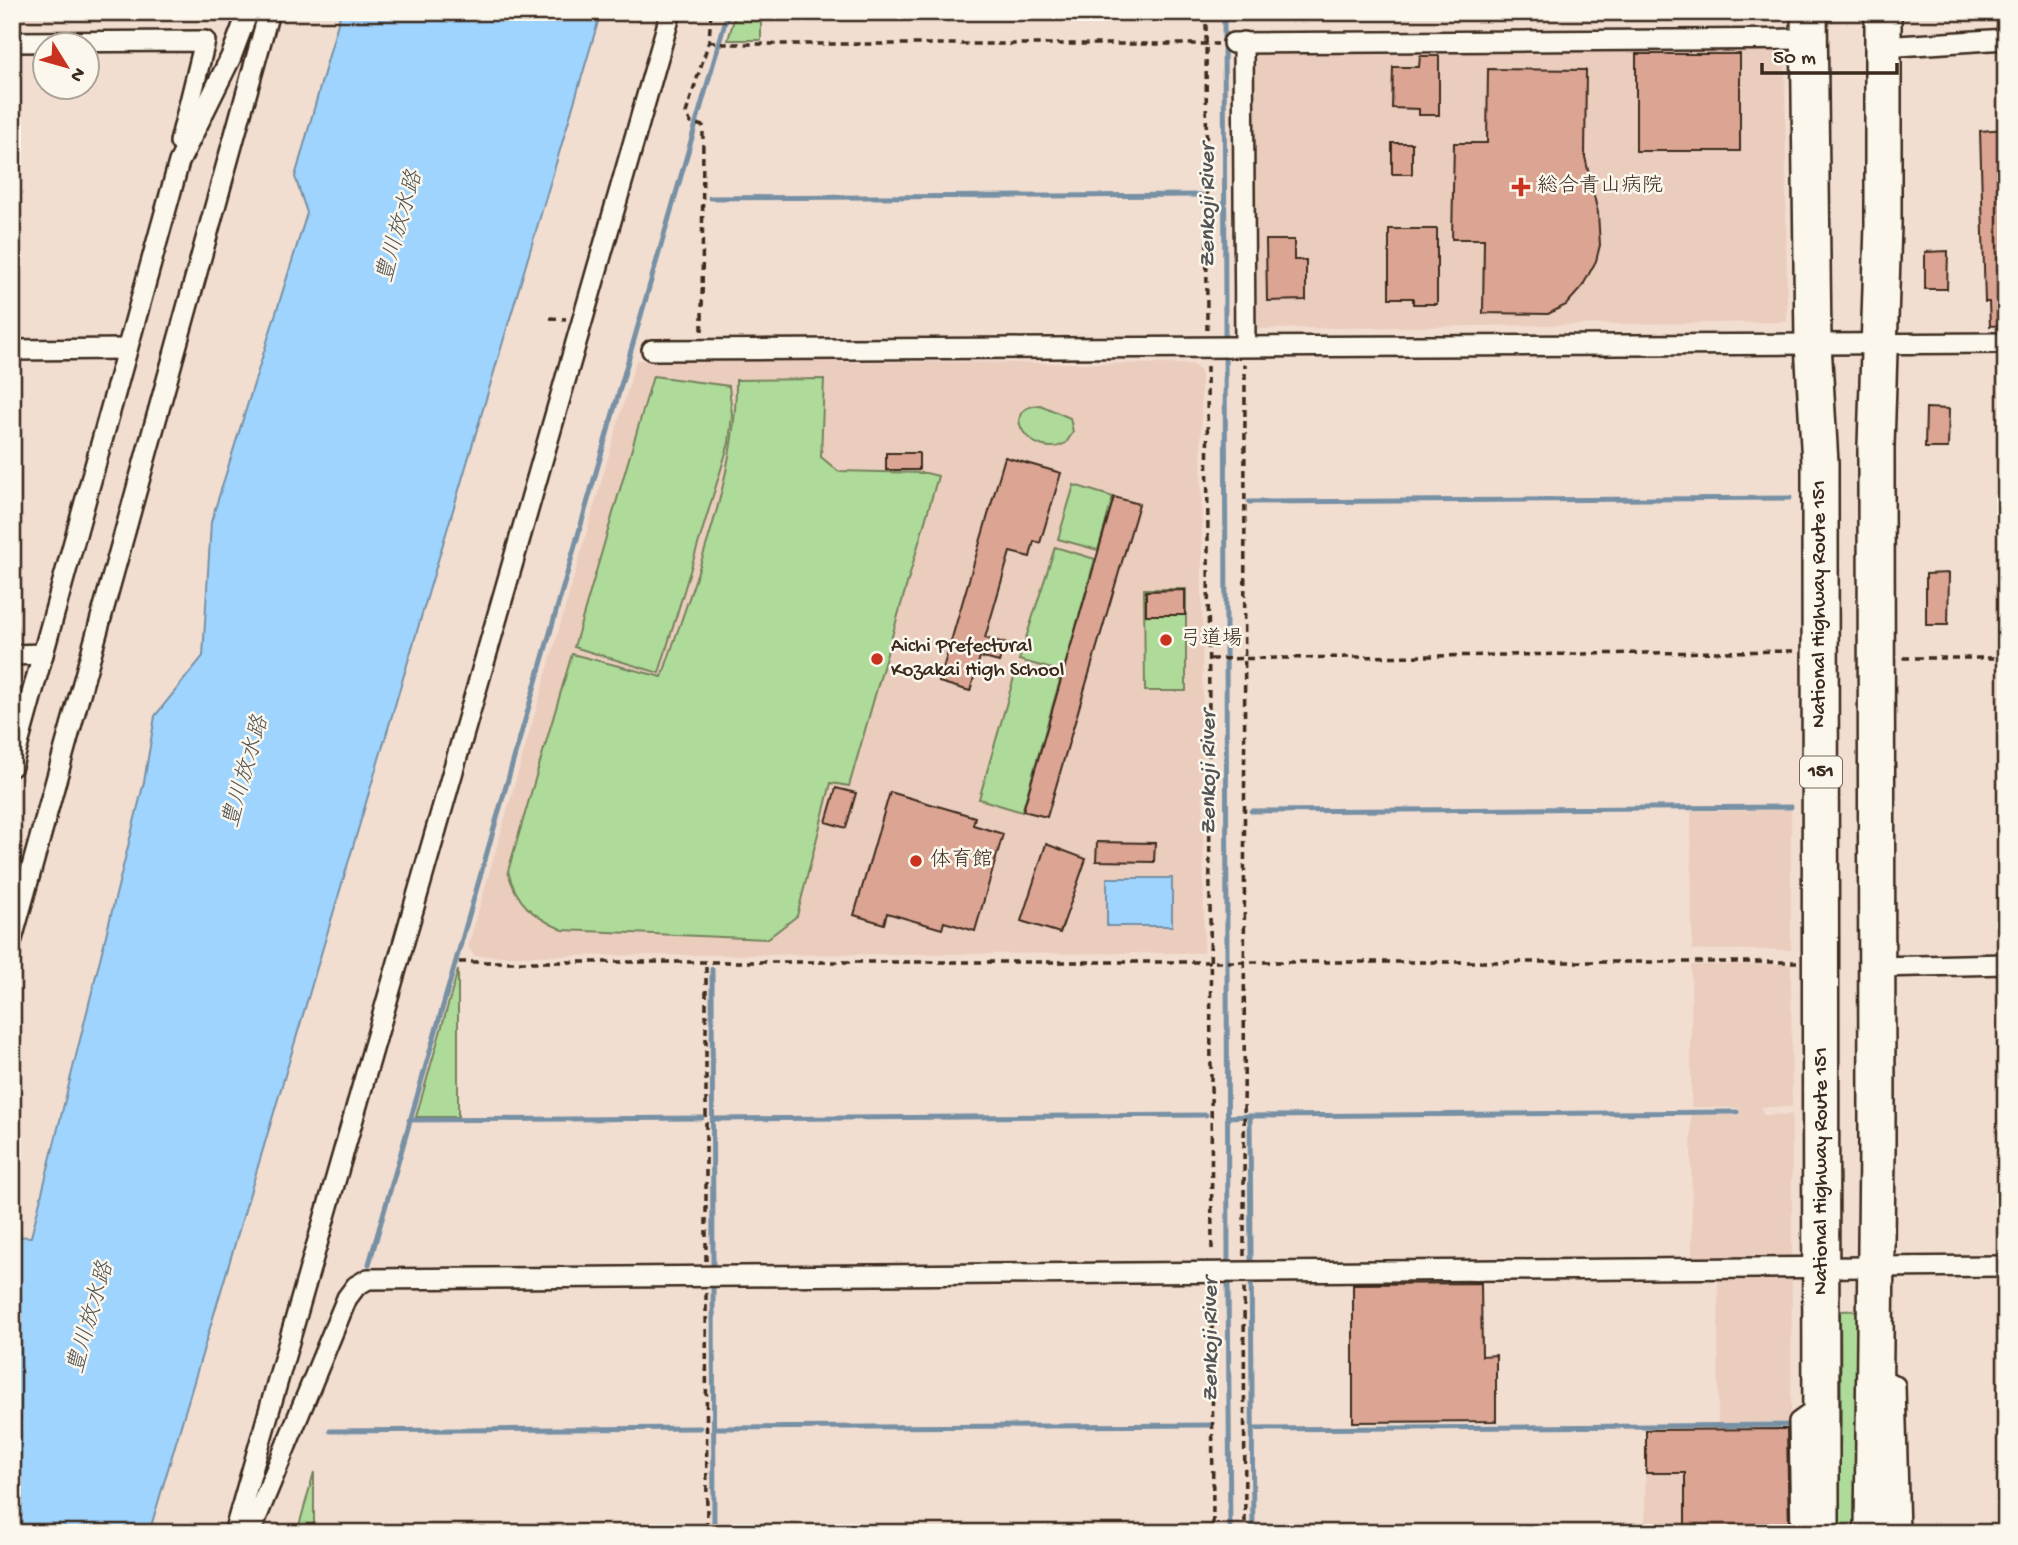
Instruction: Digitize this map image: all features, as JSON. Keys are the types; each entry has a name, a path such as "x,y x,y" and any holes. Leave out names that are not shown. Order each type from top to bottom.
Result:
{"highway":[{"path":"1873,1533 1876,446 1881,344 1883,12"},
{"name":"National Highway Route 151","path":"1809,26 1813,344 1820,463 1821,1533"}],"street":[{"path":"12,766 179,162 231,57 247,12"},
{"path":"12,939 269,12"},
{"path":"234,1533 671,12"},
{"path":"1239,345 1238,43 1809,26"},
{"path":"1883,47 2006,39"},
{"path":"12,42 205,41 180,144 179,162"},
{"path":"652,351 1212,345 2006,343"},
{"path":"12,350 127,349"},
{"path":"12,655 43,654"},
{"path":"1876,967 2006,964"},
{"path":"250,1533 347,1298 362,1282 706,1276 2006,1266"},
{"path":"1872,1374 1895,1386 1899,1533"},
{"path":"1801,1533 1799,1422 1821,1406"}],"path":[{"path":"701,351 703,126 691,123 686,113 709,41 711,12"},
{"path":"709,41 724,44 1213,44"},
{"path":"1213,1533 1243,961 1244,657 1239,345"},
{"path":"1245,1533 1210,962 1209,659 1821,651"},
{"path":"1875,659 2006,658"},
{"path":"459,962 1822,962"},
{"path":"706,962 707,1533"}],"shaded area":[{"name":"総合青山病院","path":"1785,46 1787,322 1257,329 1255,53"},
{"name":"Aichi Prefectural Kozakai High School","path":"636,360 1192,364 1201,371 1204,953 475,956 468,947"},
{"path":"1791,810 1791,950 1692,950 1691,811"},
{"path":"1791,964 1792,1107 1762,1107 1763,1115 1792,1114 1792,1257 1692,1257 1691,1115 1739,1115 1739,1108 1691,1107 1691,965"},
{"path":"1792,1278 1791,1422 1718,1423 1718,1279"},
{"path":"1793,1428 1793,1533 1645,1533 1645,1429"}],"green space":[{"path":"736,12 761,12 761,40 728,40"},
{"path":"653,376 729,386 732,415 729,443 659,673 574,647"},
{"path":"824,379 821,457 838,471 926,473 938,476 849,786 831,783 797,916 767,939 563,930 535,914 521,901 508,871 572,654 662,677 721,493 729,455 736,380"},
{"path":"1040,405 1070,418 1073,432 1066,443 1054,447 1042,446 1024,432 1020,415 1027,408"},
{"path":"1074,485 1113,497 1098,550 1058,539"},
{"path":"1055,547 1095,559 1063,672 1019,660"},
{"name":"弓道場","path":"1144,589 1186,589 1186,691 1145,691"},
{"path":"1017,667 1060,680 1022,812 979,799"},
{"path":"458,970 458,1117 416,1117"},
{"path":"1869,1310 1869,1533 1836,1533 1841,1424 1840,1311"},
{"path":"314,1472 314,1533 297,1533"}],"water":[{"name":"豊川放水路","path":"341,12 601,12 149,1533 12,1533 12,1236 31,1237 144,782 155,716 203,656 211,522 307,213 295,177"},
{"path":"1107,878 1172,878 1172,926 1107,926"}],"building":[{"path":"1636,54 1740,54 1740,151 1636,151"},
{"path":"1420,56 1439,56 1439,115 1419,115 1419,109 1392,108 1393,67 1419,67"},
{"path":"1488,69 1586,70 1585,157 1598,213 1600,245 1596,261 1582,287 1566,305 1548,314 1483,313 1484,239 1452,239 1454,143 1487,143"},
{"path":"2006,129 2006,325 1990,326 1989,302 1985,302 1980,131"},
{"path":"1392,143 1412,143 1412,174 1392,174"},
{"path":"1389,229 1437,229 1437,304 1413,304 1413,298 1389,298"},
{"path":"1266,240 1294,240 1294,260 1306,260 1306,300 1267,301"},
{"path":"1948,251 1947,289 1925,289 1925,252"},
{"path":"1926,408 1949,409 1948,448 1925,448"},
{"path":"886,453 919,453 919,470 886,470"},
{"path":"1005,457 1061,473 1040,543 1034,541 1030,557 1010,552 985,638 1005,643 999,662 980,657 970,691 939,682"},
{"path":"1114,497 1139,504 1047,817 1023,811"},
{"path":"1949,573 1948,625 1926,625 1926,574"},
{"path":"1185,590 1185,615 1146,615 1146,591"},
{"path":"836,788 856,793 846,828 826,822"},
{"name":"体育館","path":"890,792 975,817 973,825 1003,834 975,931 944,922 942,929 887,913 884,924 854,915"},
{"path":"1097,842 1155,843 1154,862 1096,861"},
{"path":"1046,844 1086,859 1060,933 1021,921"},
{"path":"1481,1283 1482,1356 1496,1355 1496,1421 1353,1422 1353,1284"},
{"path":"1787,1429 1789,1533 1685,1533 1685,1473 1646,1473 1646,1430"}],"waterway":[{"path":"369,1264 728,12"},
{"name":"Zenkoji River","path":"1224,12 1228,1267"},
{"path":"710,198 1201,195"},
{"path":"1249,502 1790,498"},
{"path":"1251,811 1791,807"},
{"path":"712,969 713,1271"},
{"path":"1250,1116 1737,1112"},
{"path":"712,1119 1206,1115"},
{"path":"1227,1117 1250,1116 1253,1533"},
{"path":"409,1120 702,1118"},
{"name":"Zenkoji River","path":"1228,1277 1230,1533"},
{"path":"713,1280 714,1533"},
{"path":"714,1428 1211,1425"},
{"path":"1253,1429 1791,1425"},
{"path":"330,1431 700,1428"}],"place":[{"name":"総合青山病院","path":"1521,187"},
{"name":"弓道場","path":"1166,640"},
{"name":"Aichi Prefectural Kozakai High School","path":"877,659"},
{"name":"体育館","path":"916,861"}]}
